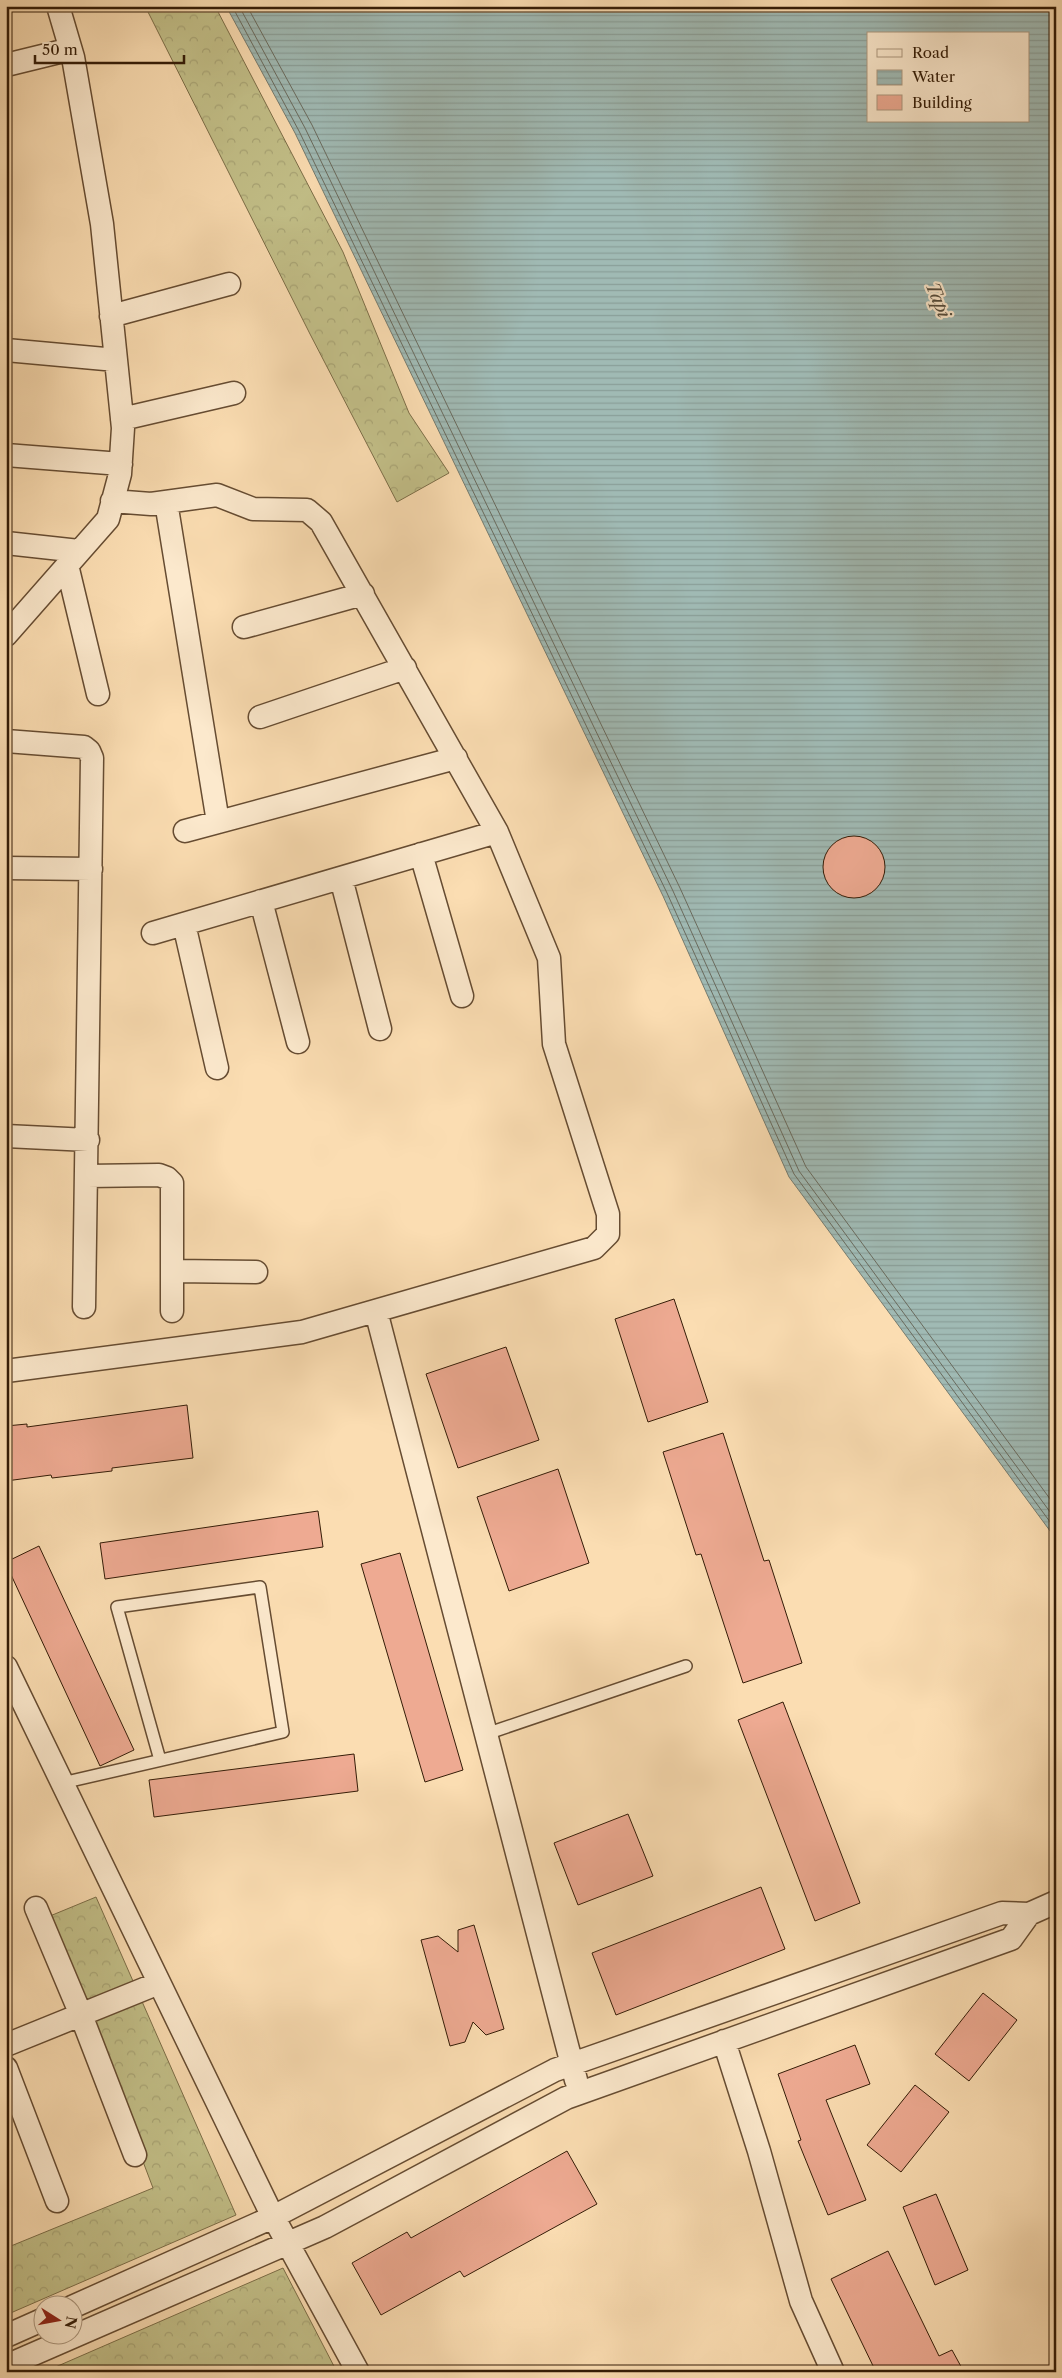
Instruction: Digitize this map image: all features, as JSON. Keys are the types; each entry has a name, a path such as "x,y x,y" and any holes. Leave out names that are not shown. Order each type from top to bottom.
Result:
{"street":[{"path":"6,634 108,519 121,464 122,419 102,224 74,56 58,6"},
{"path":"6,65 59,52 67,52 74,56"},
{"path":"111,316 229,284"},
{"path":"6,350 116,360"},
{"path":"122,419 234,393"},
{"path":"6,455 121,464"},
{"path":"6,1371 302,1332 594,1248 608,1234 608,1214 554,1044 549,958 497,832 321,522 307,510 253,509 217,495 150,504 112,501"},
{"path":"166,502 218,822"},
{"path":"6,543 73,558"},
{"path":"73,558 98,694"},
{"path":"244,627 363,594"},
{"path":"260,717 405,668"},
{"path":"6,741 78,746 89,751 92,758 88,1140 84,1307"},
{"path":"185,831 456,758"},
{"path":"153,933 497,832"},
{"path":"421,854 462,996"},
{"path":"6,868 91,869"},
{"path":"340,878 380,1029"},
{"path":"261,901 298,1042"},
{"path":"184,924 217,1068"},
{"path":"6,1136 88,1140"},
{"path":"87,1176 159,1176 167,1178 172,1183 174,1271 172,1311"},
{"path":"174,1271 256,1272"},
{"path":"376,1311 571,2065 581,2092"},
{"path":"6,1667 273,2217 358,2372"},
{"path":"82,2302 273,2217 555,2070 1002,1913 1029,1914 1056,1902"},
{"path":"36,1908 81,2015 134,2155"},
{"path":"6,2366 325,2227 566,2098 1011,1939 1029,1914"},
{"path":"6,2045 159,1983"},
{"path":"724,2041 759,2151 800,2300 833,2372"},
{"path":"6,2068 57,2201"},
{"path":"6,2336 32,2324"}],"lane":[{"path":"62,1783 283,1732 260,1587 117,1607 160,1760"},
{"path":"486,1734 686,1666"}],"green space":[{"path":"145,6 215,6 343,252 409,413 449,473 397,502"},
{"path":"96,1897 236,2215 50,2296 32,2296 32,2304 6,2315 6,2248 153,2188 50,1916"},
{"path":"283,2268 337,2372 44,2372"}],"water":[{"name":"Tapi","path":"226,6 1056,6 1056,1539 789,1177 663,896 295,133"}],"building":[{"path":"854,836 866,839 876,845 882,855 885,867 882,879 876,889 866,895 854,898 842,895 832,889 826,879 823,867 826,855 832,845 842,839"},
{"path":"674,1299 708,1402 648,1422 615,1319"},
{"path":"506,1347 539,1440 458,1468 426,1374"},
{"path":"187,1405 193,1458 112,1468 112,1471 52,1478 51,1475 6,1481 6,1426 27,1424 27,1427"},
{"path":"723,1433 764,1561 769,1560 802,1663 743,1683 701,1554 696,1555 663,1452"},
{"path":"558,1469 589,1563 509,1591 477,1497"},
{"path":"318,1511 323,1547 105,1579 100,1543"},
{"path":"39,1546 134,1750 100,1766 6,1564 6,1562"},
{"path":"400,1553 463,1770 425,1782 361,1564"},
{"path":"783,1702 860,1903 815,1921 738,1720"},
{"path":"354,1754 358,1791 154,1817 149,1780"},
{"path":"628,1814 653,1876 578,1905 554,1843"},
{"path":"761,1887 785,1949 616,2015 592,1953"},
{"path":"474,1925 504,2029 486,2035 473,2022 465,2042 450,2046 421,1940 438,1936 458,1952 458,1930"},
{"path":"983,1993 1017,2020 969,2081 935,2054"},
{"path":"855,2045 870,2084 826,2100 866,2200 828,2215 798,2141 801,2140 778,2074"},
{"path":"915,2085 949,2112 901,2172 867,2145"},
{"path":"567,2151 597,2204 464,2277 460,2271 381,2315 352,2263 407,2232 411,2238"},
{"path":"936,2194 968,2270 935,2285 903,2207"},
{"path":"888,2251 939,2356 952,2350 964,2372 876,2372 831,2279"}]}
